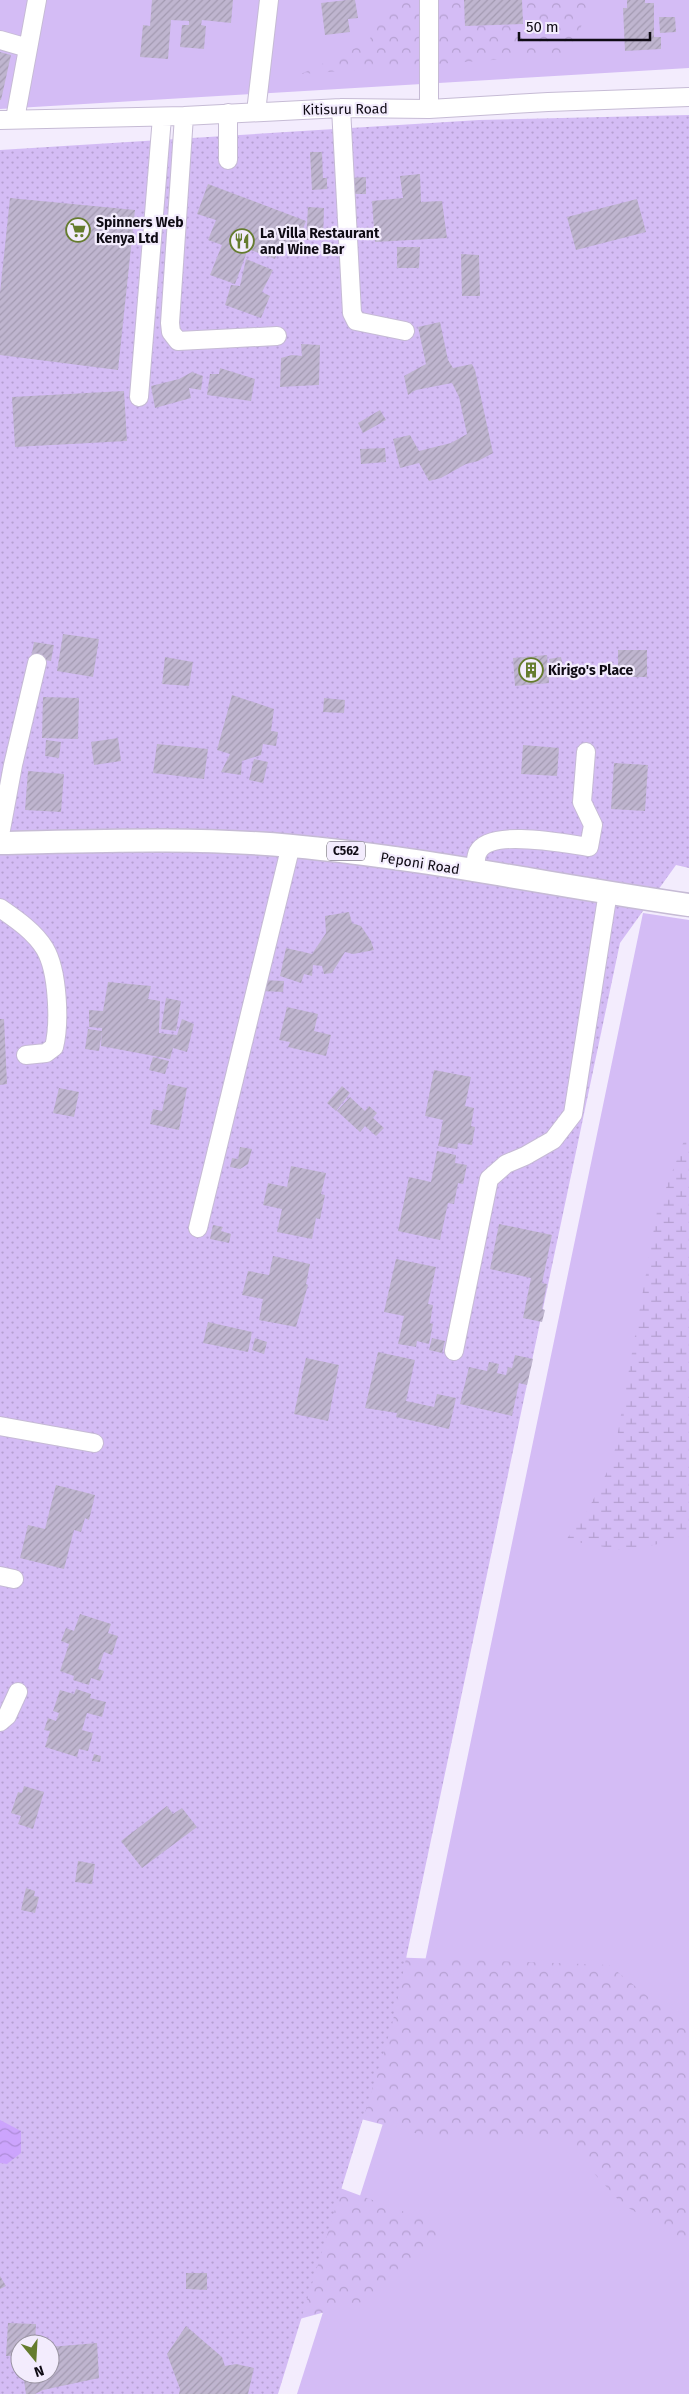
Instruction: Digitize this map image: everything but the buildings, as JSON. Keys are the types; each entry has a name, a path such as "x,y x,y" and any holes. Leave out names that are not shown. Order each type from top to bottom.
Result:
{"main road":[{"name":"Peponi Road","path":"0,842 182,839 290,845 362,853 689,905"}],"street":[{"path":"7,119 28,48 37,0"},
{"path":"256,112 269,0"},
{"path":"429,0 429,109"},
{"path":"0,40 28,48"},
{"name":"Kitisuru Road","path":"7,119 162,117 341,108 429,109 548,102 689,97"},
{"path":"341,108 352,313 356,321 364,324 405,331"},
{"path":"228,113 228,160"},
{"path":"184,116 170,323 172,332 178,341 277,336"},
{"path":"139,397 162,117"},
{"path":"0,835 38,663"},
{"path":"475,872 478,852 488,842 509,839 596,846 593,825 582,802 586,752"},
{"path":"198,1228 290,845"},
{"path":"454,1351 489,1178 506,1164 525,1156 553,1140 573,1114 608,892"},
{"path":"0,908 20,921 45,949 52,970 57,1016 54,1047 46,1053 26,1056"},
{"path":"0,1426 94,1443"},
{"path":"0,1722 7,1716 18,1692"}],"green space":[{"path":"0,0 689,0 689,68 0,109"},
{"path":"392,0 588,0 574,54 301,74 368,42"},
{"path":"689,115 689,868 676,865 620,943 392,2025 278,2394 0,2394 0,150 479,120"},
{"path":"643,913 689,920 689,2394 297,2394 407,2048"},
{"path":"689,1136 689,1537 627,1551 566,1540 588,1510 613,1460 657,1212 685,1138"},
{"path":"332,1955 609,1965 689,2030 689,2242 623,2205 558,2134 426,2136 254,2091"},
{"path":"305,2175 445,2227 373,2299 281,2324"}],"water":[{"path":"0,2120 21,2131 21,2153 7,2164 0,2163"}],"place":[{"name":"Spinners Web Kenya Ltd","path":"78,230"},
{"name":"La Villa Restaurant and Wine Bar","path":"242,241"},
{"name":"Kirigo's Place","path":"531,670"}]}
